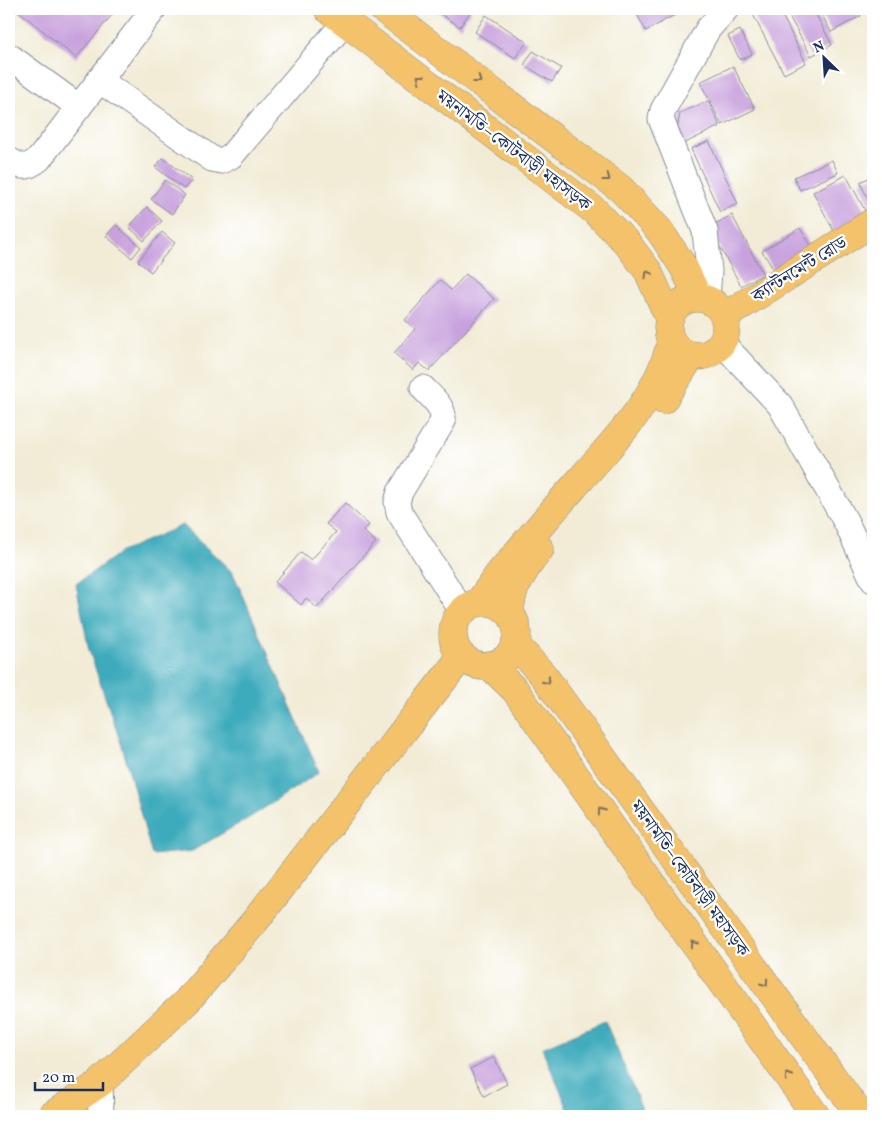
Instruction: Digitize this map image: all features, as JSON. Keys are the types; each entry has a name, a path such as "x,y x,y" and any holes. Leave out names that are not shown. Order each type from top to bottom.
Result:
{"main road":[{"name":"ময়নামতি–কোটবাড়ী মহাসড়ক","path":"383,9 621,188 659,230 710,304"},
{"name":"ময়নামতি–কোটবাড়ী মহাসড়ক","path":"337,15 595,211 627,243 648,271 677,338"},
{"name":"ক্যান্টনমেন্ট রোড","path":"710,304 873,222"},
{"path":"509,612 514,589 526,568 654,413 677,338 673,309 680,302 710,304 727,325 722,343 709,354 677,338"},
{"path":"51,1116 100,1083 186,1001 256,921 462,656 456,648 453,638 456,619 470,607 630,422 660,376 677,338"},
{"path":"470,607 495,604 509,612 516,627 517,636 511,652 498,663 489,665"},
{"name":"ময়নামতি–কোটবাড়ী মহাসড়ক","path":"515,644 554,690 861,1116"},
{"name":"ময়নামতি–কোটবাড়ী মহাসড়ক","path":"462,656 470,662 479,665 489,665 515,690 816,1116"}],"street":[{"path":"9,160 19,167 30,166 38,159 154,9"},
{"path":"710,304 705,231 661,119 663,110 708,28 726,9"},
{"path":"99,80 212,160 222,161 231,156 337,15"},
{"path":"9,56 79,107"},
{"path":"722,343 780,405 846,522 873,580"},
{"path":"423,388 441,408 444,414 443,421 400,492 397,502 399,512 470,607"},
{"path":"100,1083 101,1116"}],"water":[{"path":"183,525 233,573 319,772 252,816 192,851 152,855 123,749 89,650 76,584 122,551"},
{"path":"605,1021 645,1116 571,1116 542,1048"}],"building":[{"path":"16,9 117,9 76,58"},
{"path":"433,9 472,9 460,27"},
{"path":"634,9 685,9 646,31"},
{"path":"750,9 779,9 806,63 784,74"},
{"path":"785,9 813,9 832,45 811,56"},
{"path":"819,9 858,9 861,16 831,32"},
{"path":"486,15 527,42 515,58 475,32"},
{"path":"740,30 752,54 740,60 728,36"},
{"path":"533,51 561,68 552,82 524,65"},
{"path":"733,66 755,109 722,125 700,82"},
{"path":"708,101 720,126 683,144 677,130 680,113"},
{"path":"709,141 738,204 720,212 691,149"},
{"path":"163,158 192,180 184,189 155,167"},
{"path":"832,160 838,173 800,190 794,177"},
{"path":"846,175 869,218 836,235 813,192"},
{"path":"873,176 873,210 860,182"},
{"path":"165,180 185,195 172,214 151,199"},
{"path":"147,207 162,221 144,241 129,227"},
{"path":"732,215 763,274 741,286 709,227"},
{"path":"116,225 141,247 132,258 106,236"},
{"path":"800,228 815,252 777,275 762,251"},
{"path":"162,232 175,243 151,272 138,261"},
{"path":"466,274 494,299 429,371 419,363 413,370 394,353 415,329 405,320 440,280 451,290"},
{"path":"345,503 369,525 363,531 376,542 317,608 306,598 301,605 275,582 301,552 311,560 336,532 326,524"},
{"path":"494,1057 507,1084 484,1096 470,1069"}]}
